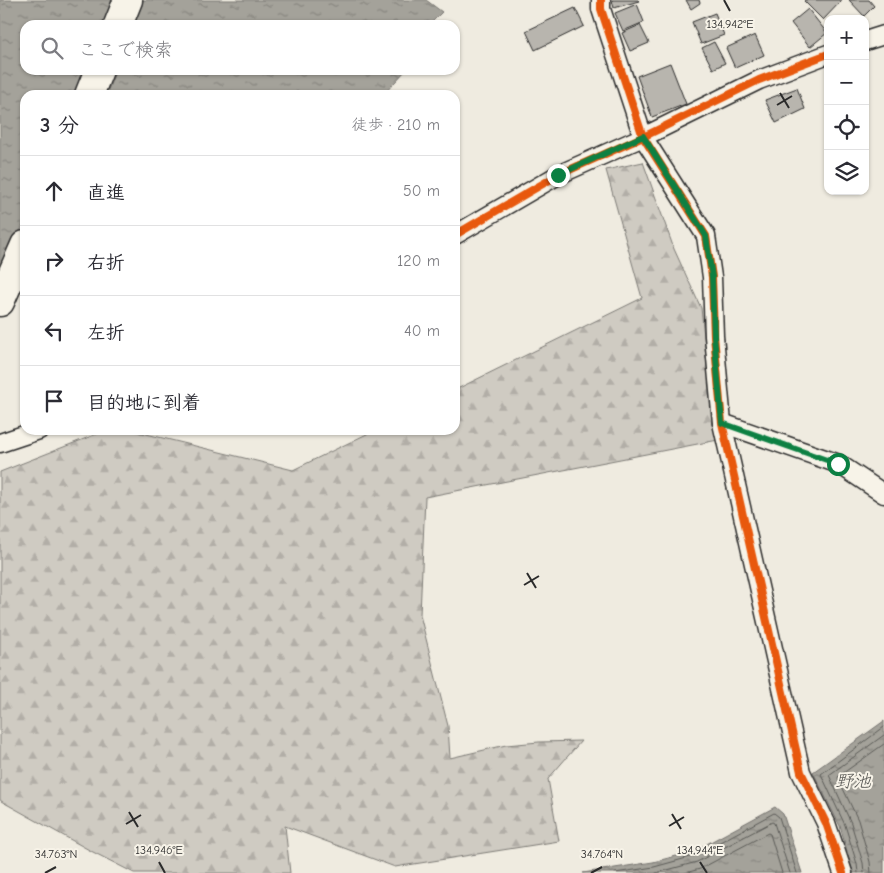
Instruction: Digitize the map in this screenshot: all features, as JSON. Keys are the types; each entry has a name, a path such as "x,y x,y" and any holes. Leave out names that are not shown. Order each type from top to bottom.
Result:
{"main road":[{"path":"120,20 128,0"},
{"path":"91,90 97,75"},
{"path":"0,302 20,256"}],"street":[{"path":"601,0 601,9 643,136 706,236 712,277 714,336 722,423 800,772 826,823 843,873"},
{"path":"869,40 884,35"},
{"path":"460,232 558,175 759,80 824,56"},
{"path":"722,423 838,464 884,494"},
{"path":"0,443 24,435"}],"green space":[{"path":"643,162 674,249 701,308 718,440 425,497 420,615 448,726 450,758 506,745 581,741 548,779 559,841 395,867 285,826 290,873 134,873 1,801 0,472 94,435 150,435 293,470 365,435 460,435 460,388 642,298 606,170"}],"water":[{"path":"0,0 113,0 105,20 20,20 20,75 83,75 77,90 20,90 20,232 12,252 0,273"},
{"path":"143,0 426,0 442,12 434,20 135,20"},
{"path":"114,75 401,75 388,90 108,90"},
{"name":"野池","path":"884,721 884,873 853,873 840,826 813,772"},
{"path":"775,807 783,814 802,873 583,873 653,862 692,852"}],"building":[{"path":"612,0 638,0 639,1 614,8"},
{"path":"686,0 699,0 700,3 691,9"},
{"path":"842,0 828,15 824,15 823,20 804,1"},
{"path":"849,0 869,0 874,6 863,15"},
{"path":"637,4 644,22 623,31 615,13"},
{"path":"575,8 584,26 535,50 526,31"},
{"path":"808,9 824,29 824,35 810,47 791,23"},
{"path":"715,13 724,35 701,44 692,22"},
{"path":"640,25 649,43 630,51 622,33"},
{"path":"755,35 764,55 735,68 726,48"},
{"path":"714,42 725,63 713,69 702,48"},
{"path":"670,63 686,104 652,117 637,76"},
{"path":"797,88 805,109 776,123 765,100"}],"cycle path":[{"path":"601,0 601,9 643,137 706,236 712,277 714,336 722,423 801,772 826,823 843,873"},
{"path":"460,232 558,175 643,137 759,80 824,56"}],"route":[{"path":"558,175 643,136 706,236 712,277 714,336 722,423 838,464"}]}
